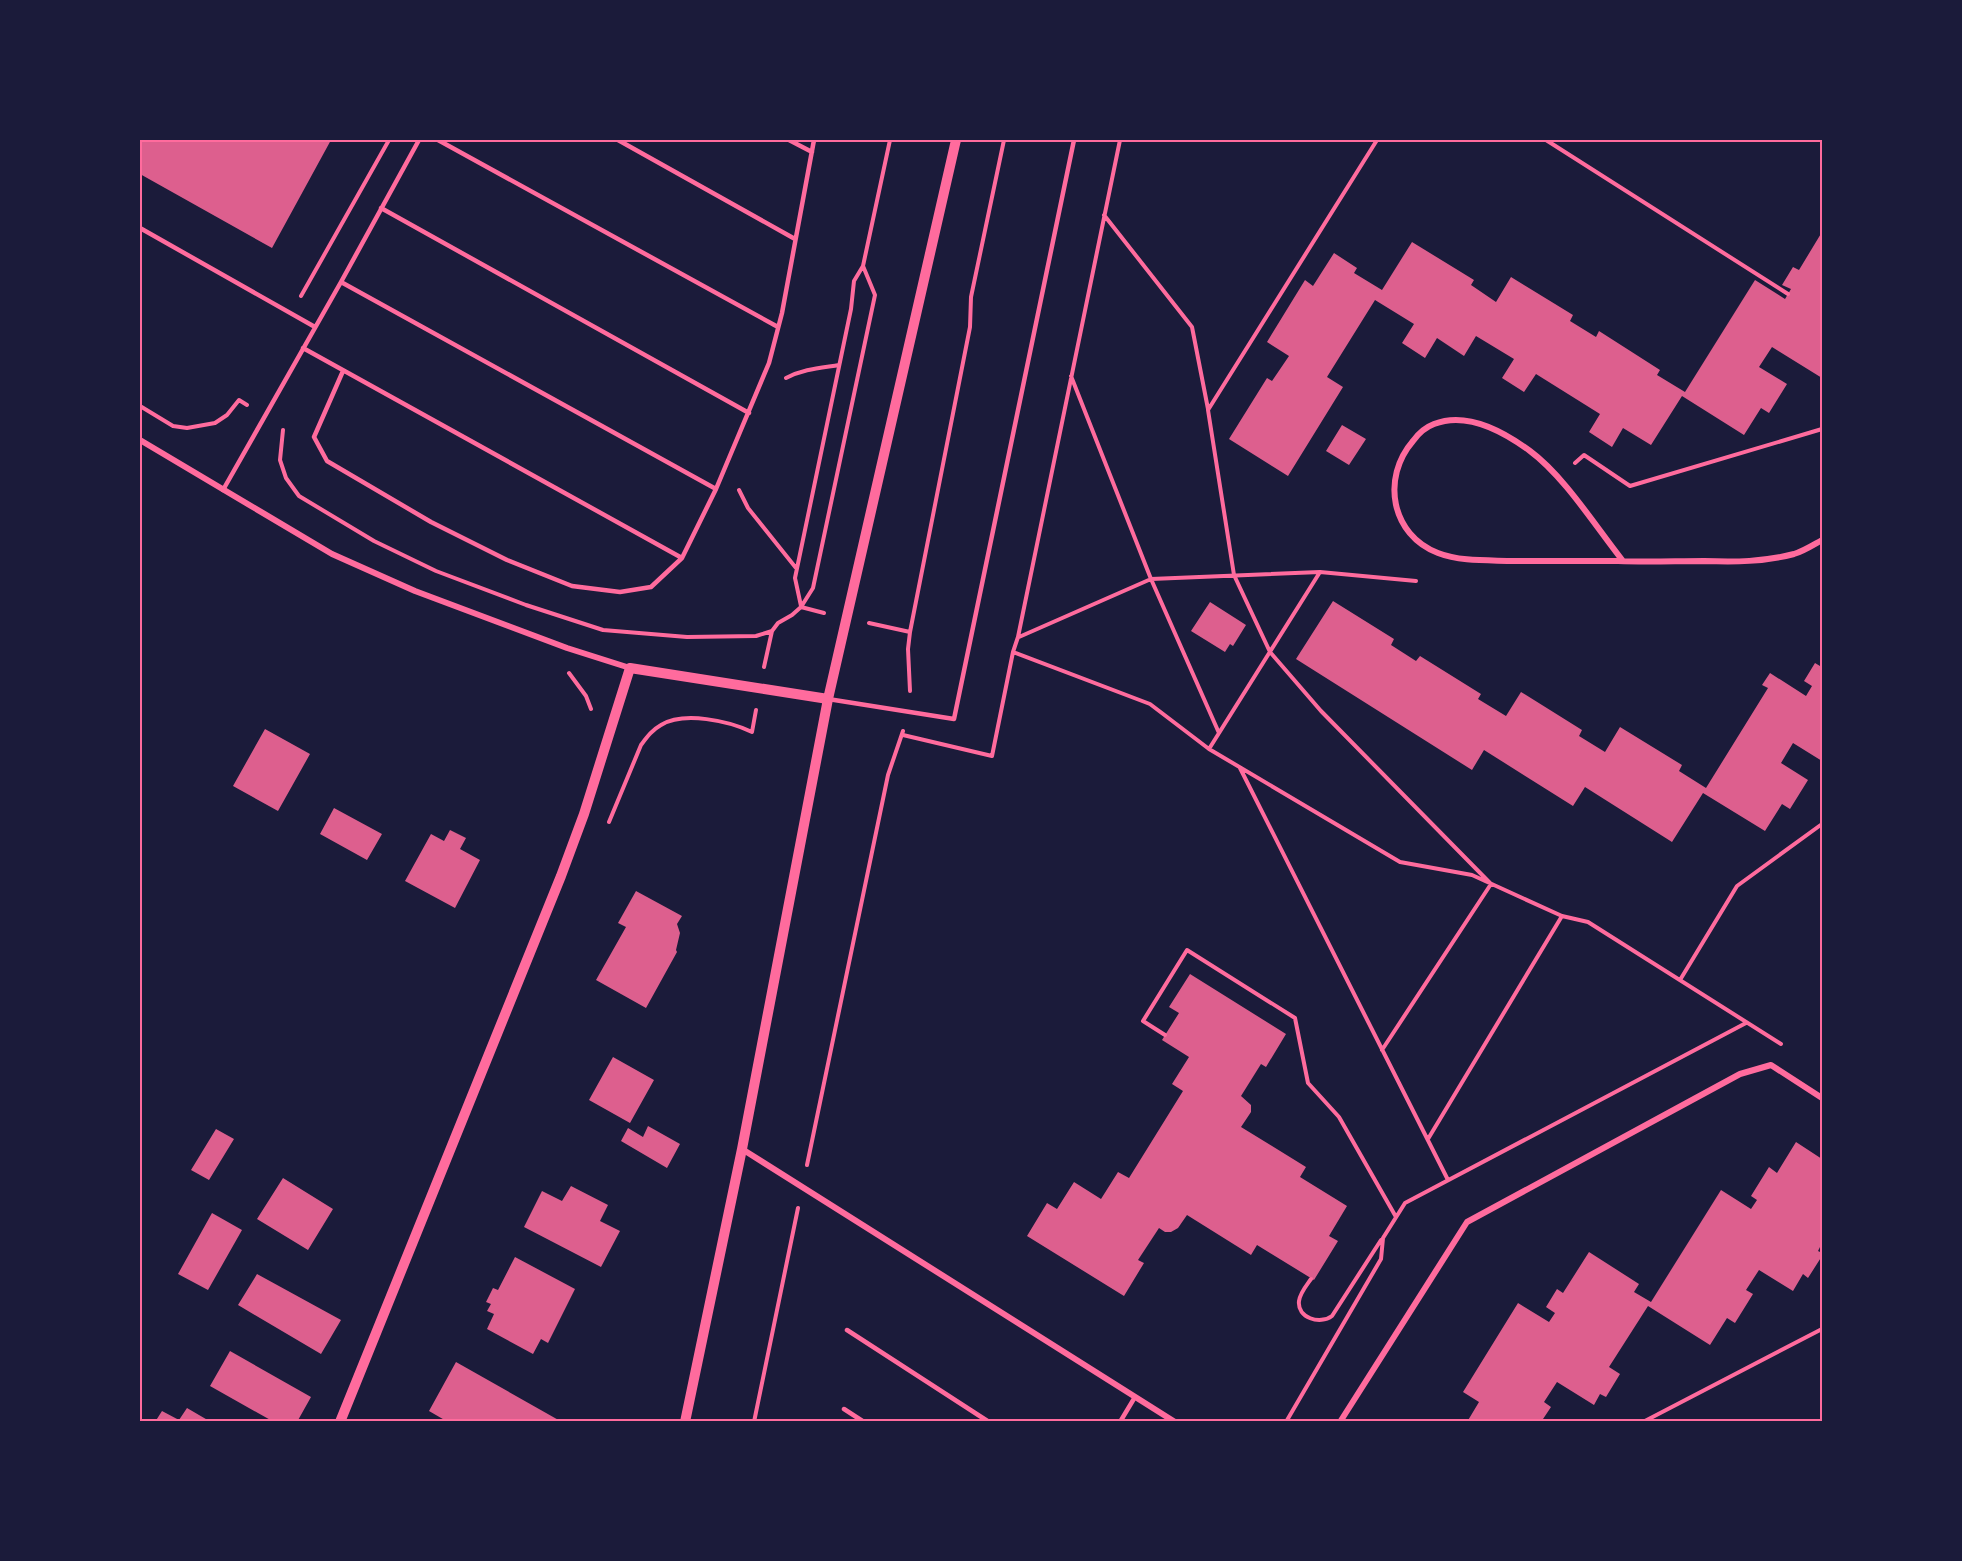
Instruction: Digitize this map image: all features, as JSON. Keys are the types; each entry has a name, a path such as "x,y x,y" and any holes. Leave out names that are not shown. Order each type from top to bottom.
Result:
{"street":[{"path":"685,1422 742,1149 828,699 956,140"},
{"path":"1623,561 1559,478 1531,452 1502,432 1481,423 1448,420 1432,424 1406,448 1397,471 1394,498 1399,518 1407,532 1421,544 1438,553 1458,559 1491,560 1753,562 1796,553 1822,540"},
{"path":"140,440 332,555 415,591 557,645 630,668 828,699"},
{"path":"340,1422 561,876 584,814 630,668"},
{"path":"1340,1422 1467,1222 1740,1074 1771,1065 1822,1098"},
{"path":"742,1149 1174,1422"}],"lane":[{"path":"223,490 419,140"},
{"path":"438,140 778,327"},
{"path":"618,140 795,239"},
{"path":"789,140 812,152"},
{"path":"343,371 314,436 327,461 431,522 507,560 572,586 620,592 651,587 682,558 716,489 769,363 814,140"},
{"path":"828,699 954,719 1074,140"},
{"path":"381,208 749,413"},
{"path":"140,228 315,327"},
{"path":"341,282 716,489"},
{"path":"303,348 682,558"},
{"path":"847,1330 988,1422"},
{"path":"1119,1422 1135,1396"},
{"path":"844,1409 864,1422"}],"path":[{"path":"308,282 389,140"},
{"path":"801,607 795,578 796,569 851,309 854,281 863,266 890,140"},
{"path":"754,1422 888,775 907,711 910,693 908,649 910,632 970,327 971,297 1004,140"},
{"path":"902,734 992,756 1120,140"},
{"path":"1209,410 1377,140"},
{"path":"1546,140 1788,294"},
{"path":"1104,215 1192,327 1209,410 1234,575 1270,652 1321,711 1491,884"},
{"path":"801,607 813,588 875,295 863,266"},
{"path":"756,394 798,372 839,365"},
{"path":"1071,375 1151,579 1219,733"},
{"path":"140,406 173,426 187,428 215,423 227,415 238,400"},
{"path":"1559,478 1584,454 1630,486 1822,429"},
{"path":"727,463 748,508 796,569"},
{"path":"1018,637 1151,579 1320,572 1416,581"},
{"path":"1209,749 1320,572"},
{"path":"801,607 824,613"},
{"path":"879,625 910,632"},
{"path":"1013,652 1150,704 1209,749 1400,862 1472,875 1562,916 1588,922 1785,1046"},
{"path":"565,670 571,674 586,696 592,712"},
{"path":"608,825 641,745 659,726 671,720 695,718 736,726 752,732"},
{"path":"1240,767 1448,1180"},
{"path":"1680,980 1737,886 1822,824"},
{"path":"1383,1050 1491,884"},
{"path":"1428,1140 1562,916"},
{"path":"1165,1035 1143,1021 1187,950 1295,1018 1308,1083 1339,1117 1396,1217"},
{"path":"1311,1279 1300,1294 1299,1305 1304,1314 1310,1318 1322,1320 1332,1316 1383,1238"},
{"path":"1643,1422 1822,1329"}],"building":[{"path":"140,140 331,140 272,248 140,174"},
{"path":"1822,232 1822,378 1772,347 1759,367 1787,384 1769,413 1761,408 1744,435 1682,396 1651,445 1623,428 1612,447 1589,432 1600,414 1536,374 1524,392 1502,378 1514,359 1476,336 1464,356 1437,338 1425,358 1402,343 1414,324 1375,300 1327,377 1343,387 1288,476 1229,439 1267,378 1272,381 1289,356 1267,342 1305,280 1313,286 1334,253 1357,268 1354,273 1382,290 1412,242 1474,280 1471,285 1496,302 1511,277 1573,315 1570,321 1596,337 1599,331 1660,370 1657,375 1685,392 1755,280 1785,299 1791,289 1782,285 1793,267 1799,270"},
{"path":"1342,425 1366,439 1349,465 1326,451"},
{"path":"1333,601 1394,639 1391,645 1416,661 1420,656 1481,694 1478,699 1506,716 1521,692 1582,730 1579,736 1605,752 1620,727 1682,765 1679,771 1706,788 1768,688 1762,685 1770,673 1806,696 1812,686 1804,681 1815,663 1820,666 1822,663 1822,761 1793,743 1781,763 1808,780 1790,809 1782,804 1765,831 1703,793 1672,842 1585,787 1573,806 1484,750 1472,770 1296,659"},
{"path":"1210,602 1246,625 1233,646 1230,644 1225,652 1191,631"},
{"path":"265,729 310,754 278,811 233,786"},
{"path":"334,808 382,834 367,860 320,834"},
{"path":"450,830 466,838 460,849 480,860 455,908 405,881 431,834 444,841"},
{"path":"636,891 682,916 677,924 680,933 677,952 646,1008 596,980 626,927 618,923"},
{"path":"1190,974 1286,1034 1266,1067 1261,1064 1241,1096 1251,1105 1251,1112 1241,1127 1306,1167 1300,1177 1347,1206 1329,1236 1338,1241 1314,1280 1257,1245 1251,1255 1187,1215 1178,1228 1171,1232 1165,1232 1159,1228 1138,1260 1144,1263 1124,1296 1027,1236 1047,1203 1057,1209 1074,1182 1101,1199 1118,1172 1129,1178 1183,1091 1172,1084 1189,1057 1162,1040 1179,1013 1169,1007"},
{"path":"613,1057 654,1080 630,1123 589,1100"},
{"path":"648,1126 680,1144 667,1168 621,1141 628,1128 643,1137"},
{"path":"216,1129 234,1139 209,1180 191,1170"},
{"path":"1796,1142 1822,1159 1822,1243 1818,1251 1822,1253 1822,1256 1808,1278 1803,1274 1793,1291 1759,1270 1746,1290 1753,1294 1735,1323 1727,1318 1710,1345 1648,1306 1609,1367 1620,1374 1606,1397 1600,1394 1594,1405 1557,1382 1544,1402 1551,1407 1541,1422 1467,1422 1479,1402 1463,1392 1518,1303 1549,1322 1555,1313 1546,1307 1557,1289 1563,1293 1589,1252 1639,1284 1634,1292 1651,1302 1721,1190 1751,1209 1757,1200 1751,1196 1769,1167 1777,1173"},
{"path":"283,1178 333,1209 308,1250 257,1219"},
{"path":"571,1186 608,1205 600,1221 620,1231 601,1267 524,1227 542,1191 562,1201"},
{"path":"212,1213 242,1230 208,1290 178,1274"},
{"path":"515,1257 575,1289 548,1343 541,1339 533,1354 487,1329 494,1314 487,1311 491,1304 486,1302 493,1288 498,1290"},
{"path":"257,1274 341,1320 321,1354 238,1305"},
{"path":"230,1351 311,1397 297,1422 274,1422 210,1386"},
{"path":"456,1362 562,1422 448,1422 429,1411"},
{"path":"187,1408 211,1422 155,1422 162,1411 179,1420"}]}
